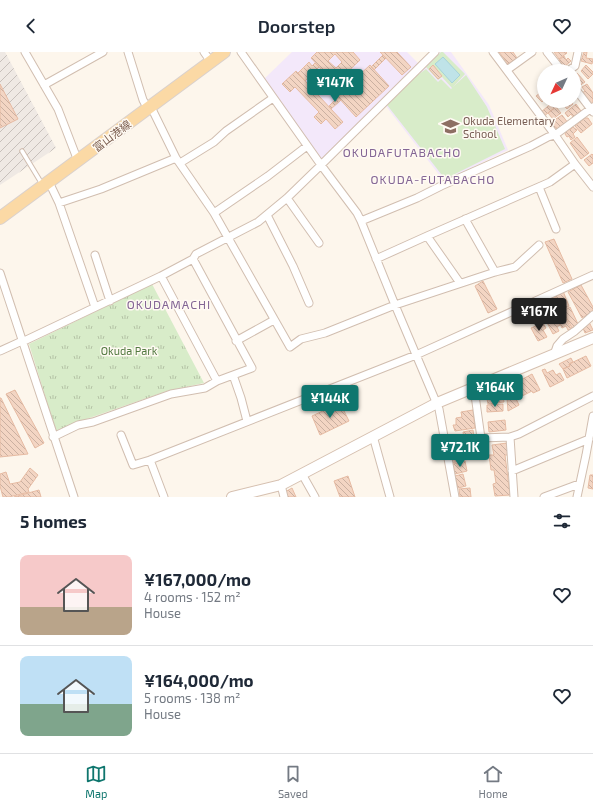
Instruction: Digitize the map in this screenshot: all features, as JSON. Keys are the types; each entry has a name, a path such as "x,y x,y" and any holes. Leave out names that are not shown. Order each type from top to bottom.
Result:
{"main road":[{"name":"富山港線","path":"0,218 150,108 207,57 224,52"}],"street":[{"path":"25,52 58,109 78,161"},
{"path":"44,85 103,52"},
{"path":"128,52 143,100 150,108 178,161 214,213 290,347 301,339 325,333 395,305 514,267 539,245"},
{"path":"241,52 321,166 357,213 361,221 439,408 455,497"},
{"path":"0,351 161,276 193,259 196,254 258,222 321,166 435,52"},
{"path":"493,52 593,187"},
{"path":"507,70 532,52"},
{"path":"547,52 556,64"},
{"path":"575,64 578,52"},
{"path":"361,221 417,198 555,135 592,109 581,96"},
{"path":"59,202 101,189 178,161 214,142 226,131 273,98"},
{"path":"214,213 268,176 307,146"},
{"path":"376,259 550,182 575,164"},
{"path":"46,185 59,202 95,307"},
{"path":"539,187 556,229"},
{"path":"286,198 319,243"},
{"path":"267,215 293,266 309,303"},
{"path":"465,219 495,272"},
{"path":"427,236 460,283"},
{"path":"95,255 110,300"},
{"path":"54,437 78,425 93,422 171,394 205,388 217,381 252,368 236,341 193,259"},
{"path":"0,273 74,497"},
{"path":"121,435 133,465 150,460 416,355 593,275"},
{"path":"161,276 217,381"},
{"path":"554,355 563,339 575,331 593,315"},
{"path":"236,341 274,320"},
{"path":"232,497 281,485 437,403 593,338"},
{"path":"233,375 242,398 247,421"},
{"path":"474,388 481,438 510,437 519,434 593,396"},
{"path":"577,497 579,484 590,456 589,439 593,416"},
{"path":"373,436 390,497"},
{"path":"510,437 514,497"},
{"path":"512,471 589,439"},
{"path":"150,460 164,497"},
{"path":"302,474 315,497"},
{"path":"544,497 579,484"},
{"path":"281,485 284,497"}],"lane":[{"path":"22,151 46,185"}],"shaded area":[{"path":"0,52 5,52 56,148 0,185"},
{"name":"Okuda Elementary School","path":"292,52 407,52 423,68 440,52 451,52 489,105 508,150 444,181 382,101 321,159 264,79"}],"green space":[{"path":"441,52 443,52 465,74 453,87 466,75 487,107 505,149 445,179 387,105 418,72 419,74 426,69 438,82 441,79 451,89 452,88 442,77 438,80 426,67"},
{"name":"Okuda Park","path":"152,284 204,383 167,391 56,431 29,344"}],"water":[{"path":"443,57 460,75 452,83 435,64"}],"building":[{"path":"317,52 353,52 360,60 335,84 311,58","holes":["335,54 342,62 336,68 328,61"]},
{"path":"380,52 397,52 411,67 402,75"},
{"path":"499,52 513,52 517,58 508,64"},
{"path":"554,52 566,52 567,53 559,59"},
{"path":"584,52 587,52 586,58 593,59 592,64 581,61"},
{"path":"383,55 386,58 374,70 371,67"},
{"path":"564,56 566,60 568,58 571,61 568,64 562,64 559,60"},
{"path":"309,62 312,66 315,63 319,67 305,81 298,73"},
{"path":"370,65 389,86 356,117 337,96"},
{"path":"433,65 442,76 438,79 429,69"},
{"path":"586,65 593,72 593,74 588,79 581,71"},
{"path":"296,71 343,122 335,129 326,119 321,124 314,117 319,112 295,87 290,92 282,84"},
{"path":"350,71 356,78 353,81 346,74"},
{"path":"581,78 585,82 581,85"},
{"path":"0,84 18,119 0,128"},
{"path":"587,84 593,93 592,106 582,93 585,91 582,87"},
{"path":"338,97 341,100 331,109 329,106"},
{"path":"546,108 554,108 544,116 541,112"},
{"path":"557,108 561,113 553,119 548,113"},
{"path":"571,108 579,108 581,111 573,117 571,114 568,117 565,113"},
{"path":"562,115 568,123 557,129 556,127 554,128 550,123"},
{"path":"585,118 588,118 592,124 581,133 575,126"},
{"path":"573,127 577,130 573,134 575,137 571,140 569,136 567,137 565,134 565,131 569,128 570,130"},
{"path":"577,137 589,153 581,159 570,143"},
{"path":"592,154 593,163 589,166 584,160"},
{"path":"554,239 572,279 563,283 545,242"},
{"path":"483,281 497,309 488,313 475,286"},
{"path":"581,285 593,307 593,311 582,318 568,292"},
{"path":"563,291 569,306 562,310 555,295"},
{"path":"554,295 564,316 560,318 558,314 555,314 548,298"},
{"path":"548,298 552,307 549,309 552,314 549,316 542,301"},
{"path":"540,303 546,316 542,319 536,305"},
{"path":"570,307 578,324 572,328 563,311"},
{"path":"554,315 560,325 557,327 559,331 553,334 545,319"},
{"path":"565,317 571,329 568,330 566,326 562,328 558,320"},
{"path":"589,322 593,330 585,333 583,328"},
{"path":"543,323 546,328 543,330 547,337 538,341 531,328"},
{"path":"586,356 591,366 567,378 563,369 570,366 569,364"},
{"path":"571,358 573,362 569,364 570,366 563,369 559,364"},
{"path":"545,369 547,373 553,370 556,375 560,373 564,380 550,387 542,370"},
{"path":"532,374 540,390 533,393 532,391 516,399 513,393 522,388 519,381"},
{"path":"509,384 519,405 508,411 506,385"},
{"path":"15,390 44,443 35,448 6,394"},
{"path":"502,391 504,402 488,404 486,394"},
{"path":"1,398 28,454 0,457"},
{"path":"340,403 349,421 320,435 312,416"},
{"path":"503,404 503,411 487,412 487,405"},
{"path":"473,410 475,428 455,431 453,425 456,425 456,418 462,417 461,412"},
{"path":"505,420 506,430 489,432 488,422"},
{"path":"473,430 474,437 464,439 463,432"},
{"path":"477,440 479,452 462,455 463,460 452,463 449,446"},
{"path":"507,443 508,455 505,455 510,495 495,496 493,484 496,483 494,470 491,470 489,455 494,455 492,445"},
{"path":"465,461 467,471 455,474 453,464"},
{"path":"30,468 38,475 28,489 29,492 3,497 0,486 0,474 6,472 10,484 20,482"},
{"path":"463,474 466,486 458,488 455,476"},
{"path":"590,475 593,475 593,489 588,488"},
{"path":"348,476 355,497 340,497 334,481"},
{"path":"292,488 296,497 287,497 285,492"},
{"path":"470,488 471,497 460,497 459,489"},
{"path":"39,490 41,497 14,497"}],"place":[{"name":"Okuda Elementary School","path":"450,127"}],"district":[{"name":"OKUDAFUTABACHO","path":"402,153"},
{"name":"OKUDA-FUTABACHO","path":"433,180"},
{"name":"OKUDAMACHI","path":"169,305"}]}
